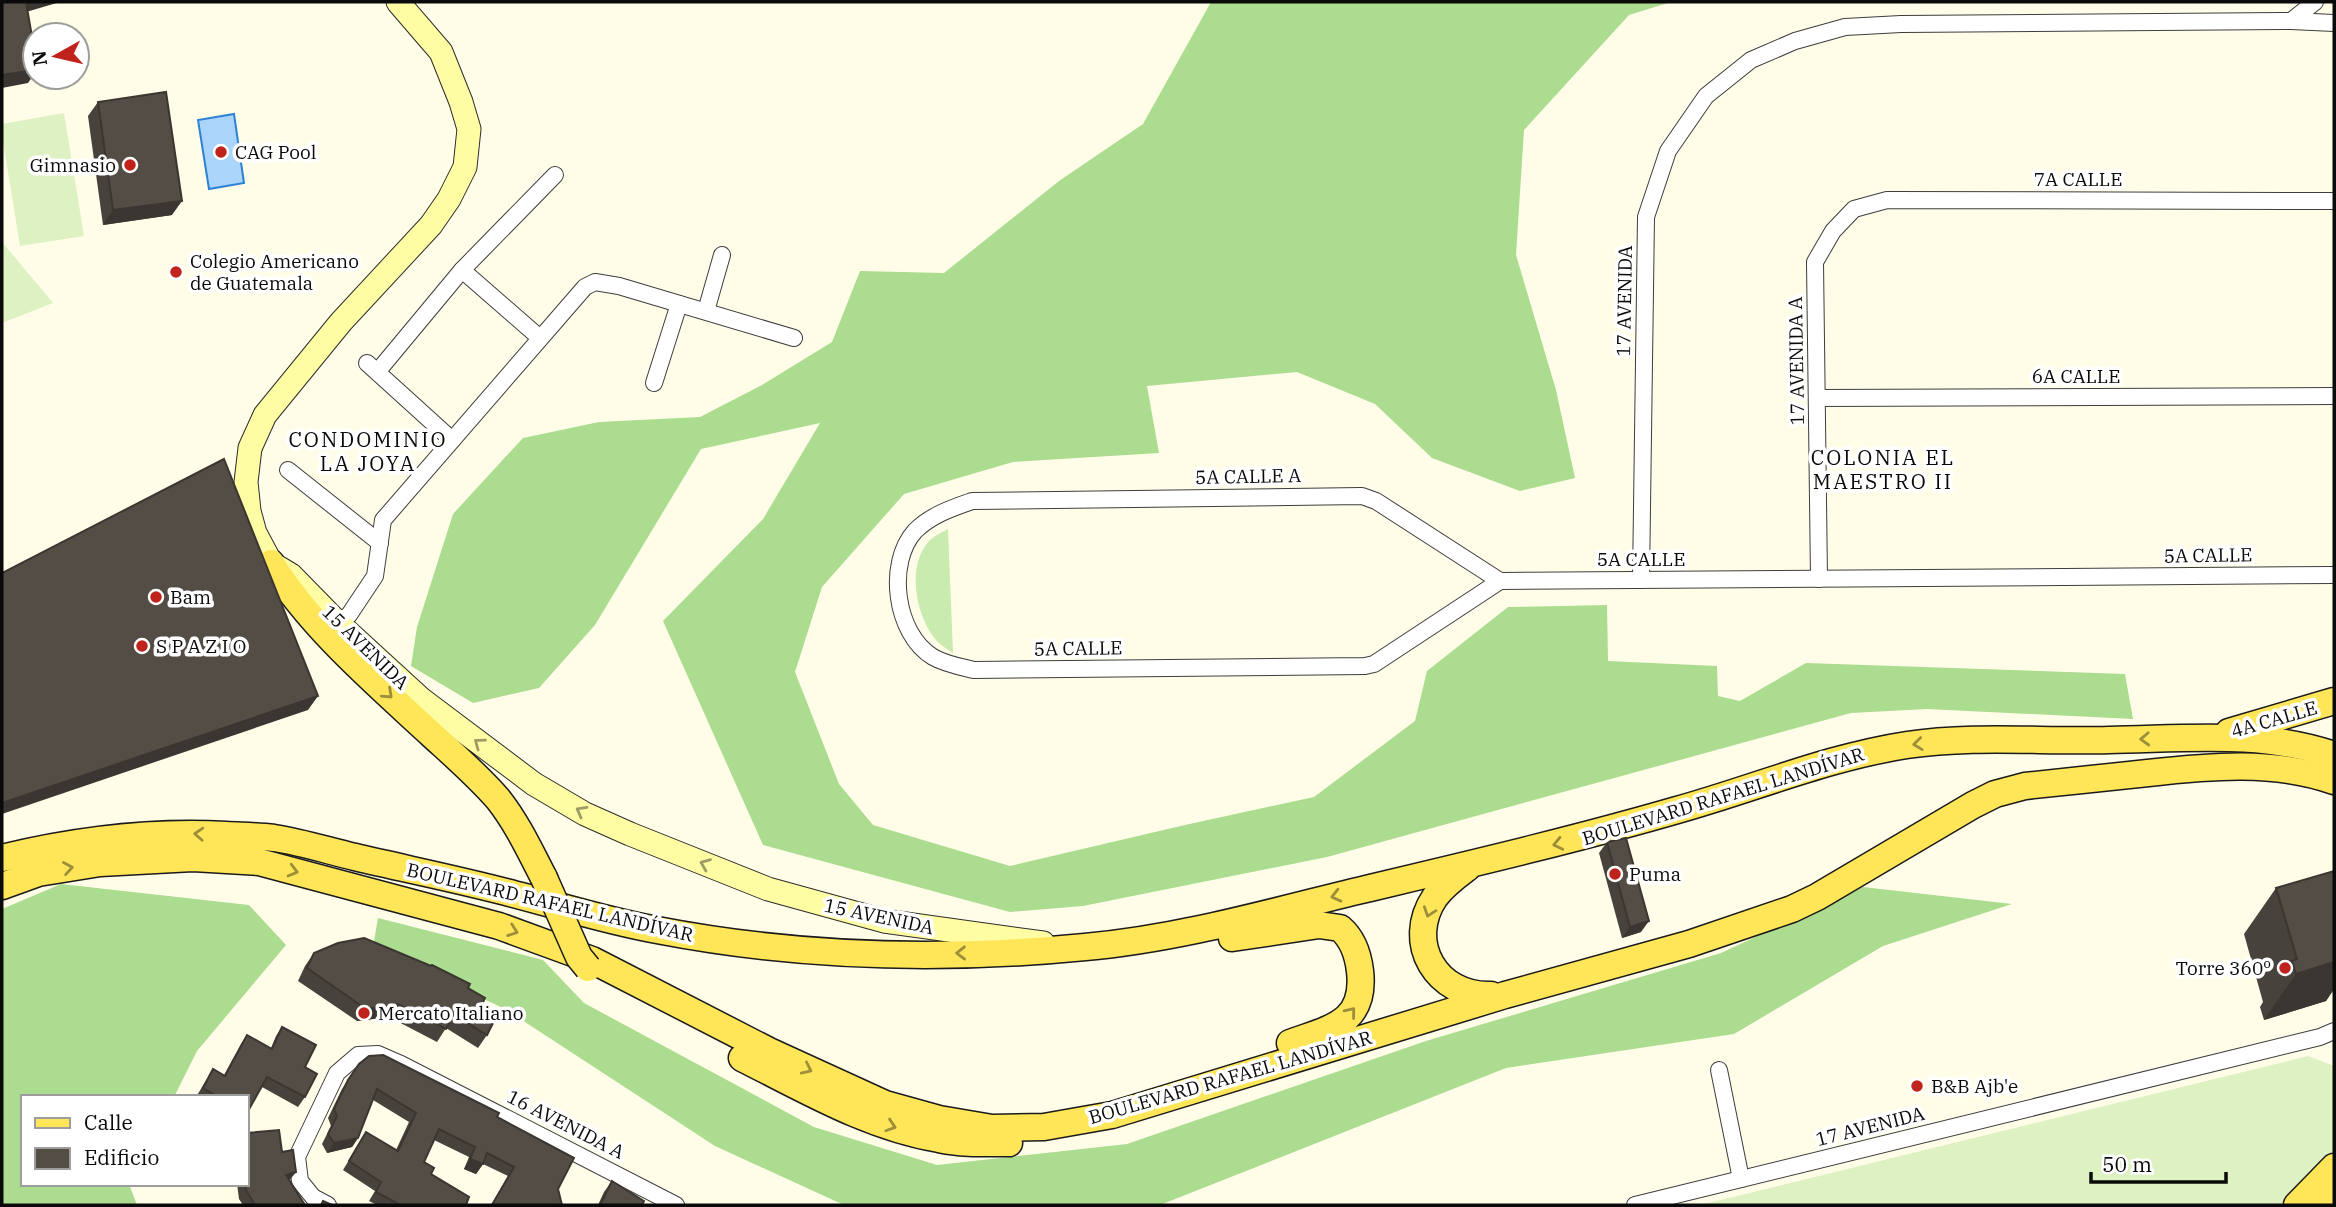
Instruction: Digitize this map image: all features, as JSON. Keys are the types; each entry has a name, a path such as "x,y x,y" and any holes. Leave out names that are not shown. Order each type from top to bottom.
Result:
{"main road":[{"path":"273,568 286,588 366,674 481,780 499,800 520,831 579,957 604,984 639,1005 846,1110 912,1133 953,1142 1052,1142 1076,1139 1124,1126 1183,1104 1261,1054 1338,1026 1358,1003 1361,983 1359,964 1351,940 1340,928 1319,925 1198,944 1145,941"},
{"name":"4A CALLE","path":"2214,737 2334,701"},
{"name":"BOULEVARD RAFAEL LANDÍVAR","path":"2,858 115,836 186,833 274,838 504,891 624,923 763,947 804,951 965,954 1078,948 1145,941 1570,841 1865,753 1907,745 1950,740 2214,737 2279,743 2312,748 2334,755"},
{"name":"BOULEVARD RAFAEL LANDÍVAR","path":"2,886 38,873 100,863 193,858 259,862 499,926 592,960 769,1051 885,1104 939,1119 992,1128 1044,1127 1112,1115 1504,995 1689,944 1792,909 1995,794 2025,786 2222,765 2275,767 2315,774 2334,781"},
{"path":"1474,863 1446,884 1433,899 1425,925 1425,950 1434,970 1444,982 1457,990 1483,996 1504,995"},
{"path":"2297,1205 2334,1167"},
{"path":"2327,1205 2334,1198"}],"street":[{"name":"15 AVENIDA","path":"398,2 441,52 469,129 466,167 449,200 431,225 341,322 265,415 250,448 246,482 255,533 273,568 291,575 338,623 421,699 534,784 585,814 768,889 884,921 1078,948"},
{"path":"2291,21 2315,2"},
{"name":"17 AVENIDA","path":"1641,580 1646,216 1668,151 1706,96 1751,60 1795,41 1845,27 1901,24 2334,23"},
{"path":"452,440 372,367 555,175"},
{"name":"7A CALLE","path":"1833,231 1854,209 1887,200 2334,201"},
{"name":"17 AVENIDA A","path":"1819,579 1815,262 1833,231"},
{"path":"706,312 722,255"},
{"path":"462,270 541,338"},
{"path":"338,623 349,615 375,576 383,520 585,287 595,282 619,286 794,338"},
{"path":"654,383 679,304"},
{"name":"6A CALLE","path":"1817,398 2334,396"},
{"path":"288,470 380,543"},
{"name":"5A CALLE A","path":"972,501 1362,496 1376,501 1500,581"},
{"name":"5A CALLE","path":"972,501 941,513 915,532 900,559 897,579 906,625 918,643 932,656 974,670 1365,666 1374,664 1500,581 2334,575"},
{"name":"17 AVENIDA","path":"1635,1205 2330,1037"},
{"name":"16 AVENIDA A","path":"328,1205 313,1197 300,1181 296,1157 337,1073 358,1055 378,1054 676,1205"},
{"path":"1719,1070 1741,1179"}],"green space":[{"path":"1211,2 1671,2 1629,15 1524,130 1516,255 1556,390 1575,478 1520,491 1432,458 1375,404 1297,372 1147,386 1159,453 1013,462 904,494 822,587 795,672 839,784 873,825 1010,866 1314,797 1415,721 1427,671 1508,607 1607,605 1608,661 1717,666 1718,696 1740,701 1806,663 2125,674 2133,719 1927,709 1851,713 1327,857 1083,906 1010,912 763,845 663,621 763,519 820,423 701,449 595,625 539,688 473,703 411,666 417,627 453,514 523,438 599,422 700,417 762,385 832,342 860,271 944,273 1059,181 1143,124"},
{"path":"64,113 84,236 20,246 2,124"},
{"path":"2,242 53,303 2,323"},
{"path":"948,529 953,653 937,641 928,629 916,590 918,563 922,551 931,539"},
{"path":"61,884 249,905 286,945 197,1051 175,1095 21,1095 21,1186 130,1186 137,1205 2,1205 2,909"},
{"path":"1863,887 2012,904 1883,946 1734,1034 1506,1068 1160,1205 844,1205 715,1146 505,1009 373,947 378,918 543,960 584,1003 814,1127 937,1165 1127,1144 1426,1041 1721,953"},
{"path":"2308,1056 2334,1066 2334,1152 2280,1205 1700,1205"}],"water":[{"name":"CAG Pool","path":"234,114 244,183 209,189 198,120"}],"building":[{"path":"2,2 26,2 29,21 21,21 21,72 2,75"},
{"name":"Gimnasio","path":"166,92 182,201 113,210 98,102"},
{"name":"S P A Z I O","path":"224,459 318,696 2,803 2,573"},
{"path":"1626,838 1649,921 1630,927 1607,842"},
{"path":"2334,871 2334,962 2296,974 2292,961 2297,959 2276,888"},
{"path":"364,938 432,965 470,984 468,988 485,998 479,1011 494,1021 487,1035 454,1015 446,1029 398,1004 366,1009 307,968 314,953 338,943"},
{"path":"282,1027 316,1045 305,1067 317,1074 305,1097 267,1077 248,1111 248,1095 215,1095 203,1088 213,1069 225,1076 247,1035 272,1049"},
{"path":"383,1055 499,1113 497,1117 574,1158 558,1189 562,1205 492,1205 514,1167 487,1153 483,1164 470,1159 475,1147 439,1129 424,1162 434,1168 431,1174 469,1197 466,1205 400,1205 376,1192 381,1182 349,1161 366,1132 398,1151 416,1113 377,1089 358,1138 334,1143 328,1134 337,1116 334,1109 359,1064 369,1056"},
{"path":"279,1130 282,1152 293,1150 296,1172 286,1175 305,1205 255,1205 245,1186 248,1186 248,1133"},
{"path":"612,1181 644,1201 642,1205 600,1205"}],"place":[{"name":"CAG Pool","path":"221,152"},
{"name":"Gimnasio","path":"130,165"},
{"name":"Colegio Americano de Guatemala","path":"176,272"},
{"name":"Bam","path":"156,597"},
{"name":"S P A Z I O","path":"142,646"},
{"name":"Puma","path":"1615,874"},
{"name":"Torre 360º","path":"2285,968"},
{"name":"Mercato Italiano","path":"364,1013"},
{"name":"B&B Ajb'e","path":"1917,1086"}],"district":[{"name":"CONDOMINIO LA JOYA","path":"368,451"},
{"name":"COLONIA EL MAESTRO II","path":"1883,469"}]}
